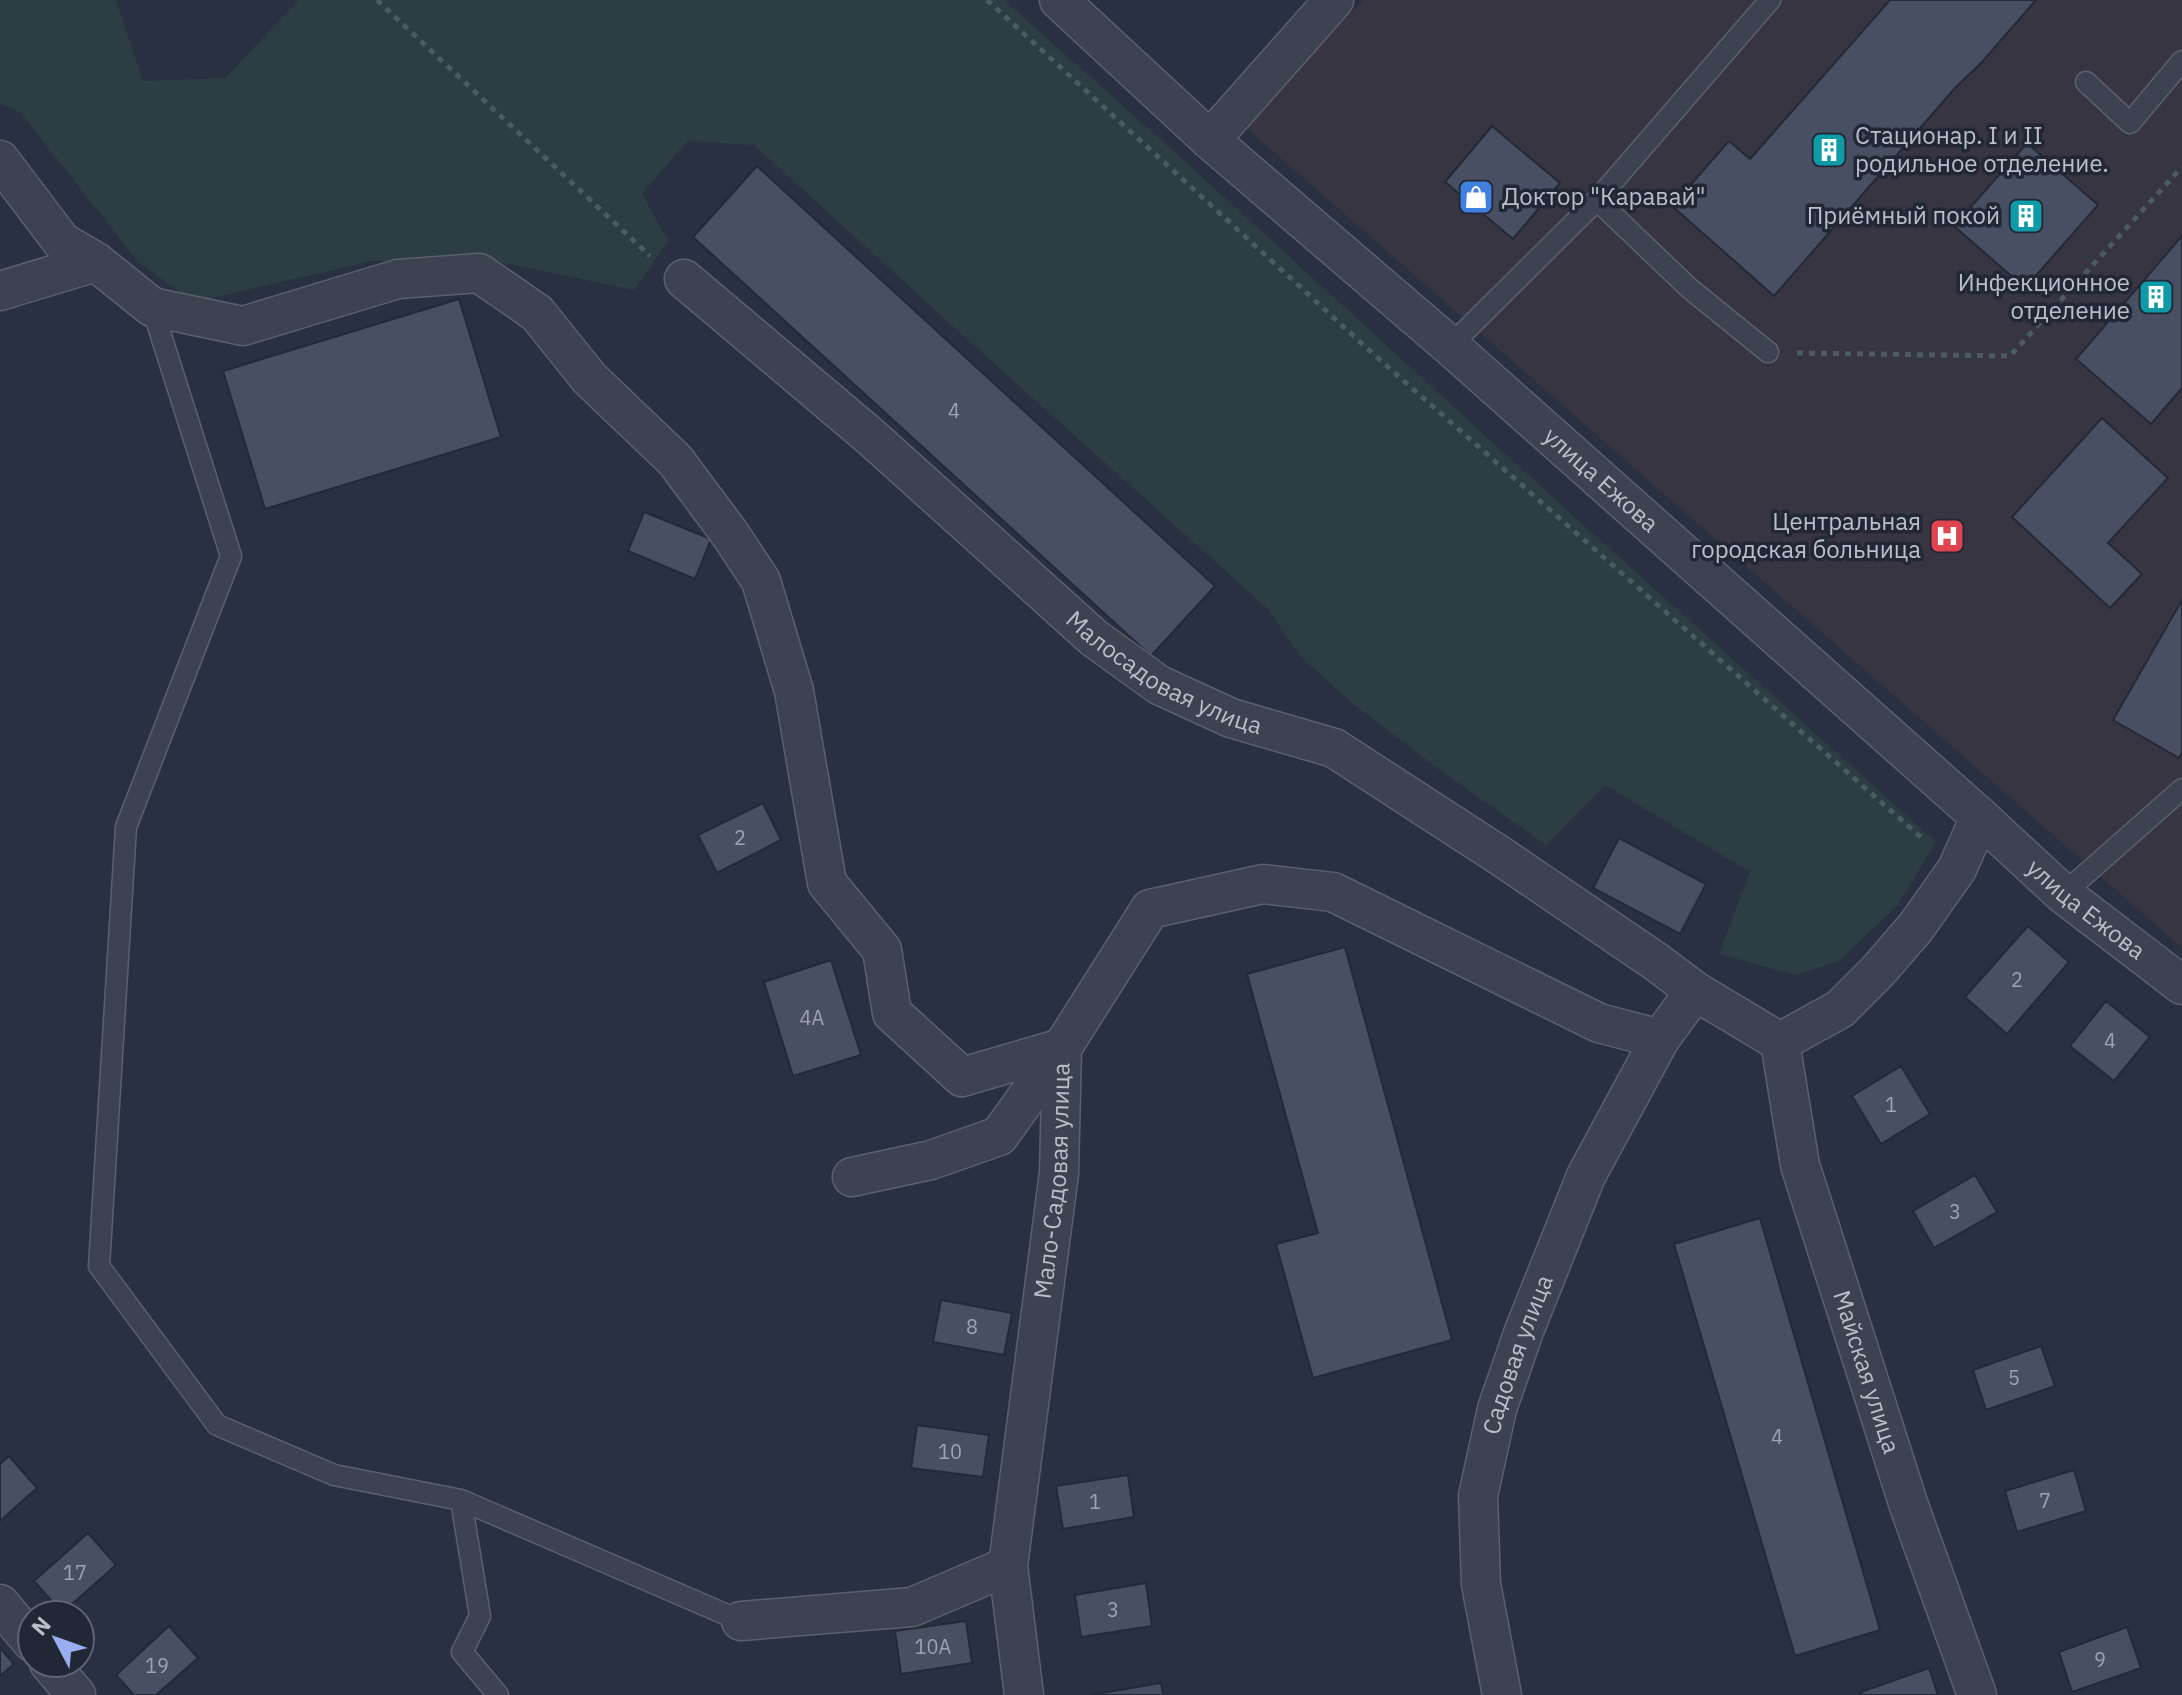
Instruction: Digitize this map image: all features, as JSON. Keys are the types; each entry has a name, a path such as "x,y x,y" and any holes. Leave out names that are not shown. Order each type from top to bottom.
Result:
{"street":[{"name":"улица Ежова","path":"1059,0 1210,140 1450,346 2063,894 2182,985"},
{"path":"1210,140 1334,0"},
{"path":"0,160 62,242 96,262 152,307 243,326 398,279 479,273 537,313 590,379 675,460 761,581 794,691 827,883 882,950 892,1013 962,1077 1062,1048"},
{"path":"0,291 96,262"},
{"name":"Малосадовая улица","path":"684,279 871,437 1094,638 1159,685 1231,718 1334,748 1499,855 1695,991 1780,1042"},
{"path":"1780,1042 1840,1009 1878,971 1916,927 1957,869 1980,817"},
{"name":"Мало-Садовая улица","path":"1024,1695 1008,1566 1059,1173 1062,1048 1150,909 1263,884 1333,892 1599,1023 1660,1039"},
{"path":"1660,1039 1695,991"},
{"name":"Садовая улица","path":"1502,1695 1481,1584 1478,1496 1497,1409 1529,1318 1586,1176 1660,1039"},
{"name":"Майская улица","path":"1780,1042 1800,1165 1909,1506 1977,1695"},
{"path":"852,1177 931,1160 999,1136 1062,1048"},
{"path":"741,1621 912,1607 1008,1566"},
{"path":"0,1604 16,1623"},
{"path":"62,1679 76,1695"}],"lane":[{"path":"1450,346 1597,200 1770,0"},
{"path":"2086,82 2130,123 2182,61"},
{"path":"1597,200 1689,288 1768,352"},
{"path":"152,307 231,556 126,827 99,1266 217,1425 334,1475 461,1500 741,1621"},
{"path":"2063,894 2182,789"},
{"path":"461,1500 480,1616 462,1652 498,1695"}],"path":[{"path":"377,0 647,254 684,279"},
{"path":"987,0 1370,351 1957,869"},
{"path":"1768,352 2010,356 2182,167"}],"shaded area":[{"path":"0,0 116,0 143,81 225,78 299,0 1004,0 1936,842 1897,906 1839,961 1795,975 1719,954 1750,872 1605,785 1546,845 1437,768 1351,702 1300,656 1267,608 754,145 687,141 642,194 668,241 634,290 504,263 372,261 194,302 139,263 21,113 0,103"},
{"name":"Центральная городская больница","path":"1364,0 2182,0 2182,948 1243,125"}],"building":[{"name":"Стационар. I и II родильное отделение.","path":"1890,0 2036,0 1774,296 1672,206 1729,141 1750,159"},
{"path":"1492,126 1560,183 1513,239 1445,182"},
{"name":"Приёмный покой","path":"2027,143 2098,205 2025,288 1954,226"},
{"path":"757,166 1215,586 1151,656 693,237"},
{"name":"Инфекционное отделение","path":"2182,236 2182,388 2151,424 2076,359"},
{"path":"459,299 501,437 265,509 223,371"},
{"path":"2102,418 2168,478 2108,543 2142,574 2110,608 2012,517"},
{"path":"644,512 711,539 695,579 628,551"},
{"path":"2182,600 2182,753 2179,758 2113,720"},
{"path":"763,803 781,840 717,873 698,835"},
{"path":"1619,838 1706,884 1680,934 1593,888"},
{"path":"2028,926 2069,962 2007,1034 1965,997"},
{"path":"1345,947 1452,1340 1313,1378 1276,1244 1318,1233 1247,974"},
{"path":"831,960 861,1055 793,1076 764,982"},
{"path":"2106,1001 2150,1037 2114,1081 2070,1046"},
{"path":"1901,1066 1930,1114 1881,1144 1852,1096"},
{"path":"1975,1175 1997,1212 1934,1248 1913,1211"},
{"path":"1760,1218 1880,1630 1795,1656 1674,1244"},
{"path":"941,1300 1012,1313 1004,1355 933,1342"},
{"path":"2041,1346 2055,1386 1986,1410 1973,1370"},
{"path":"917,1425 989,1435 983,1477 911,1468"},
{"path":"9,1456 37,1488 0,1521 0,1464"},
{"path":"2074,1470 2086,1511 2017,1532 2005,1491"},
{"path":"1128,1475 1134,1517 1063,1529 1056,1486"},
{"path":"88,1533 116,1565 78,1599 50,1599 34,1581"},
{"path":"1146,1583 1152,1626 1081,1637 1075,1595"},
{"path":"966,1621 972,1663 901,1674 895,1631"},
{"path":"169,1626 198,1658 156,1695 134,1695 116,1675"},
{"path":"2127,1627 2141,1668 2072,1692 2059,1652"},
{"path":"0,1648 14,1664 0,1676"},
{"path":"1929,1668 1938,1695 1862,1695 1861,1692"},
{"path":"1161,1683 1163,1695 1090,1695"}],"place":[{"name":"Стационар. I и II родильное отделение.","path":"1829,150"},
{"name":"Доктор \"Каравай\"","path":"1476,197"},
{"name":"Приёмный покой","path":"2026,216"},
{"name":"Инфекционное отделение","path":"2156,297"},
{"name":"Центральная городская больница","path":"1947,536"}]}
